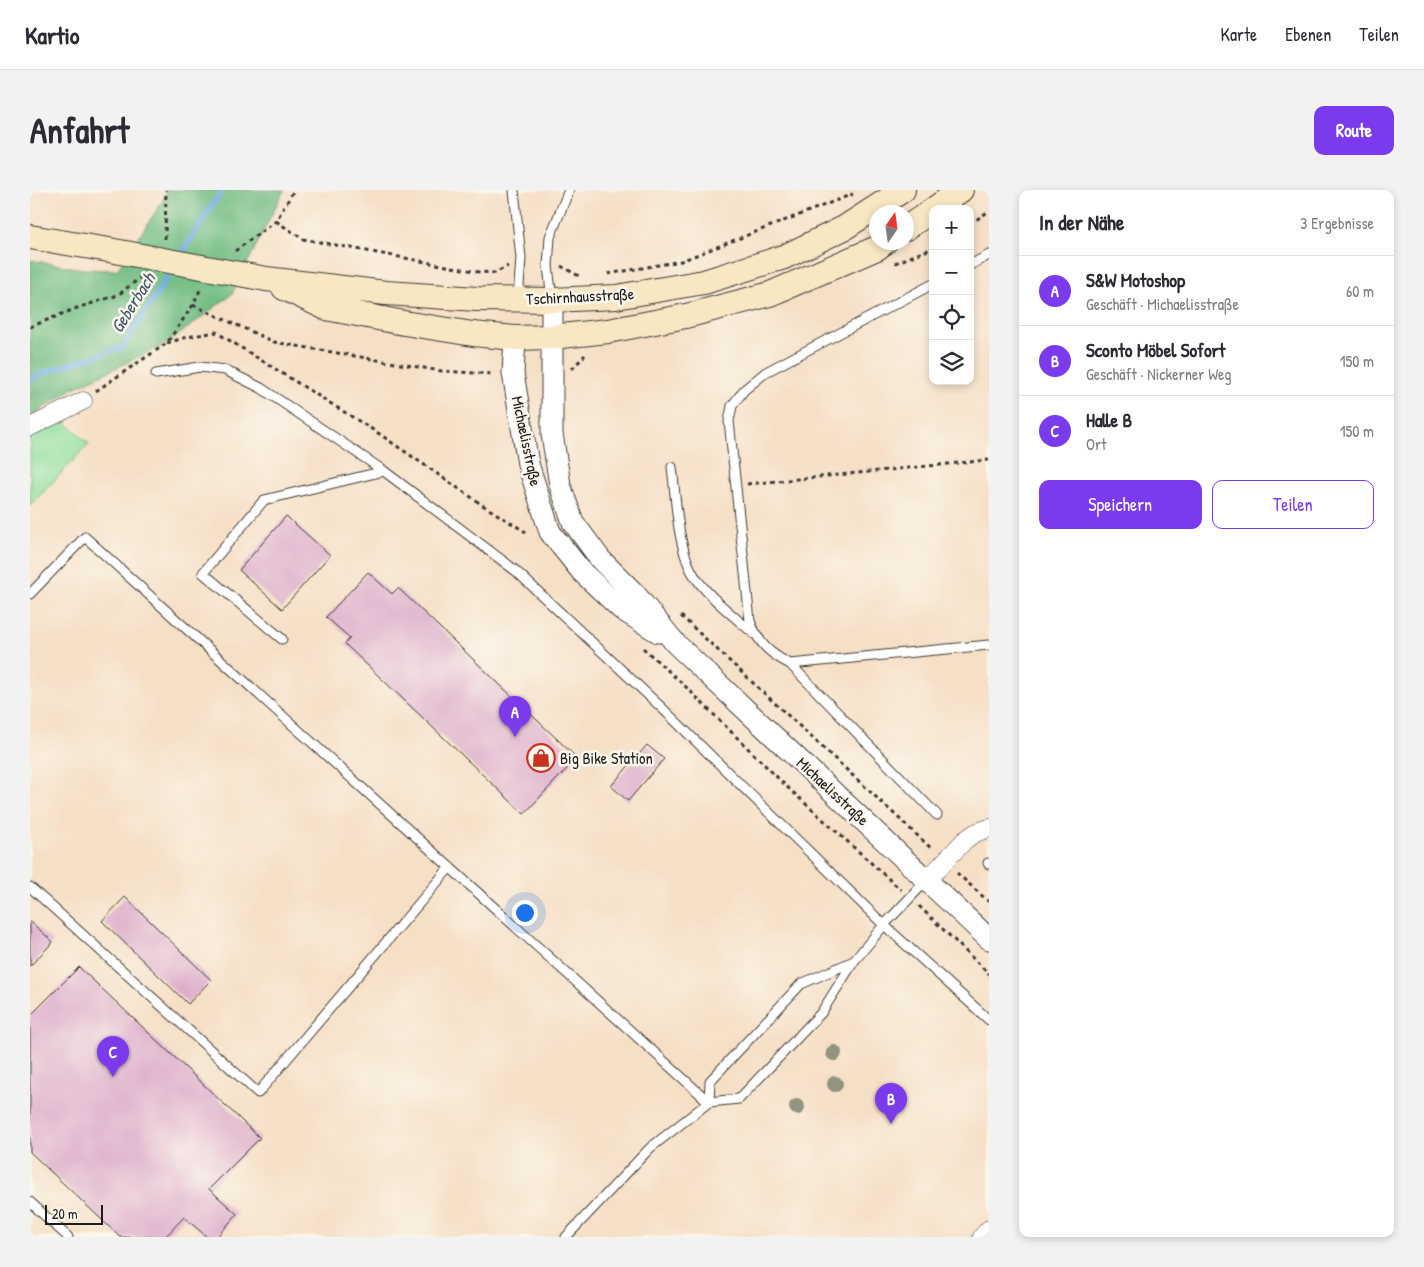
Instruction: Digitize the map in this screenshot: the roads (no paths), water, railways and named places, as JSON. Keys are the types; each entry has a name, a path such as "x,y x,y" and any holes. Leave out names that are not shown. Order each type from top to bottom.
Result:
{"main road":[{"name":"Tschirnhausstraße","path":"30,237 255,277 386,293 518,300 616,297 713,279 784,257 844,228 903,190"},
{"path":"939,205 961,190"},
{"path":"914,222 929,212"},
{"name":"Tschirnhausstraße","path":"255,277 326,308 468,333 515,338 552,337 608,331 686,316 770,294 872,250"},
{"name":"Michaelisstraße","path":"515,338 518,300"}],"street":[{"name":"Michaelisstraße","path":"552,300 551,400 554,452 560,486 574,522 601,560 635,594 676,644 989,940"},
{"name":"Michaelisstraße","path":"515,338 513,373 528,464 550,532 582,572 621,609 676,644"},
{"path":"30,427 83,400"},
{"path":"927,880 975,833 989,828"},
{"path":"982,1237 989,1229"}],"lane":[{"path":"514,190 521,258 518,300"},
{"path":"552,300 548,266 550,237 569,190"},
{"path":"974,263 989,255"},
{"path":"755,635 750,621 729,421 732,406 744,390 766,372 929,286"},
{"path":"156,374 200,367 225,370 261,388 384,471 516,571 663,709 884,925 989,1020"},
{"path":"672,467 683,549 692,572 713,598 755,635 765,648 790,664 937,815"},
{"path":"282,639 203,574 264,500 384,471"},
{"path":"30,594 85,537 709,1102"},
{"path":"790,664 989,645"},
{"path":"30,887 258,1093 450,867"},
{"path":"566,1237 650,1148 709,1102 739,1099 821,1014 854,961 884,925 927,880"},
{"path":"709,1102 710,1081 801,984 854,961"},
{"path":"30,1202 68,1237"}],"waterway":[{"name":"Geberbach","path":"180,256 222,190"},
{"name":"Geberbach","path":"30,381 37,375 123,347 173,268"}],"place":[{"name":"S&W Motoshop","path":"515,737"},
{"name":"Big Bike Station","path":"541,758"},
{"name":"Halle B","path":"113,1077"},
{"name":"Sconto Möbel Sofort","path":"891,1124"}]}
